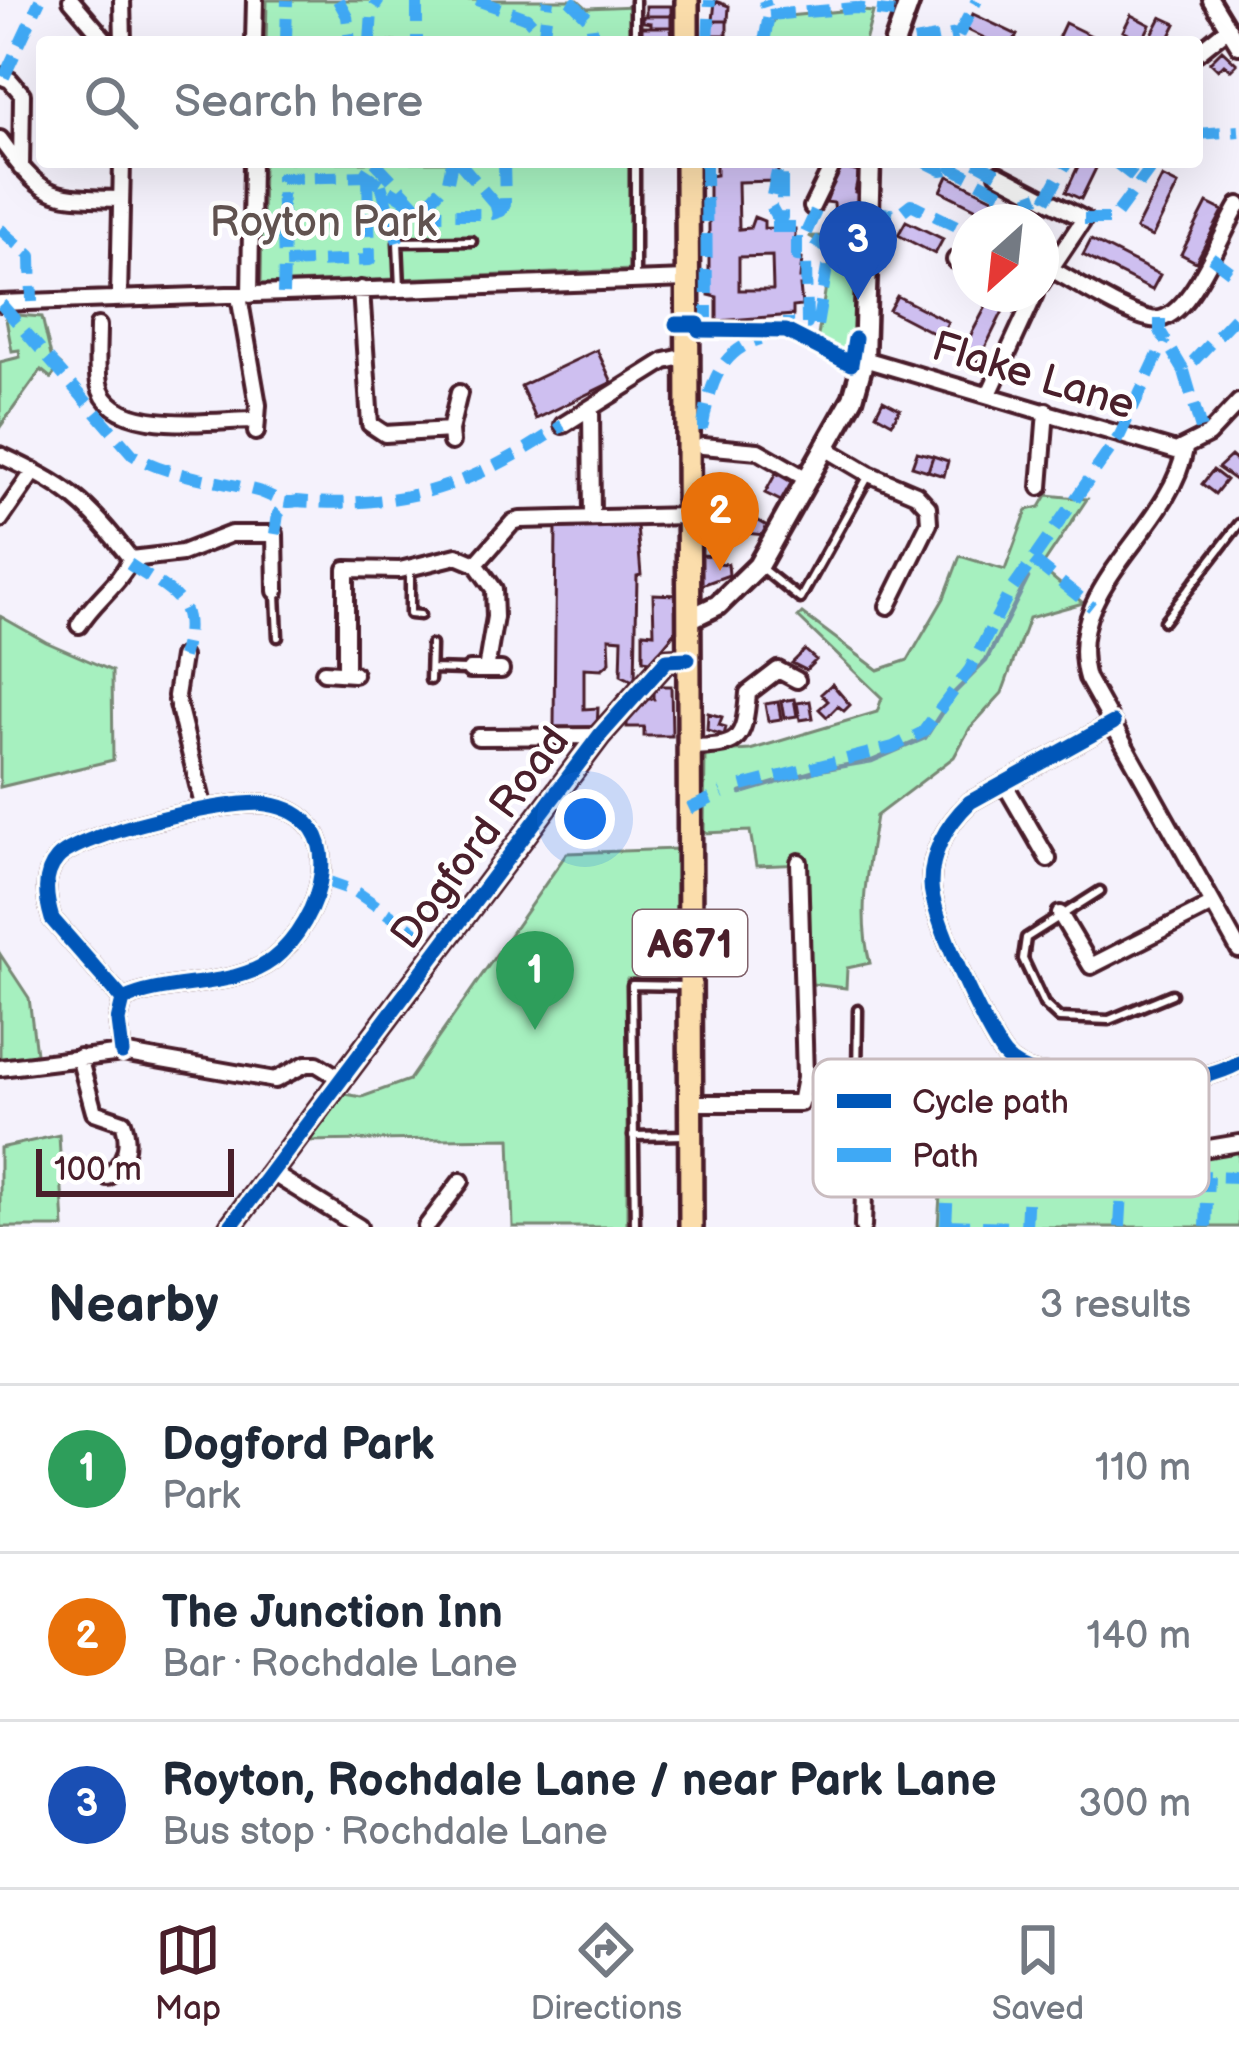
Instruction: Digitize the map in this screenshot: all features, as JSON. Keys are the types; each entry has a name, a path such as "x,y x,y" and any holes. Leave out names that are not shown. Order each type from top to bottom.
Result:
{"main road":[{"path":"687,0 687,36"},
{"name":"A671","path":"687,168 691,1227"}],"street":[{"path":"71,0 102,36"},
{"path":"122,0 123,36"},
{"path":"254,36 255,0"},
{"path":"897,36 910,0"},
{"path":"1211,0 1239,46"},
{"path":"1203,48 1227,29"},
{"path":"0,76 22,94 21,168"},
{"path":"0,139 38,187 55,196 121,199"},
{"path":"118,298 122,168"},
{"path":"98,326 99,384 105,400 118,412 136,420 256,426 258,405 244,296 252,168"},
{"path":"812,207 831,168"},
{"path":"689,619 718,605 758,566 853,398 864,358 870,168"},
{"path":"998,175 1055,204"},
{"path":"1059,273 1147,318 1166,318 1176,312 1205,270 1239,205"},
{"path":"1059,206 1084,219 1059,254"},
{"path":"0,303 687,280"},
{"path":"361,289 370,424 385,434 450,436 459,393"},
{"path":"989,394 1023,312"},
{"path":"563,425 665,361 688,356"},
{"name":"Flake Lane","path":"864,358 1168,450 1185,449"},
{"path":"1239,402 1208,435 1185,449 1172,489 1099,596 1085,624 1084,667 1239,950"},
{"path":"591,408 592,516"},
{"path":"1040,488 1046,411"},
{"path":"703,446 758,451 807,479"},
{"path":"825,448 916,494 928,507 929,523 888,606"},
{"path":"0,455 69,489 131,559"},
{"path":"0,520 34,471"},
{"path":"476,564 513,522 687,516"},
{"path":"131,559 182,554 231,534 275,534 276,591"},
{"path":"316,672 350,674 346,569 410,569 450,556 476,564 494,589 495,617 486,670"},
{"path":"79,626 90,607 102,602 117,583 131,559"},
{"path":"182,657 176,696 204,808"},
{"name":"Dogford Road","path":"230,1227 667,660 688,659"},
{"path":"688,746 729,746 739,739 748,693 778,670 796,680"},
{"path":"1008,1059 939,924 931,886 938,847 950,823 970,802 1113,723"},
{"path":"478,737 606,739"},
{"path":"1004,783 1048,859"},
{"path":"265,803 287,810 306,824 318,842 323,882 299,935 268,963 244,974 144,990 123,1000 52,919 46,886 50,868 60,855 89,840 204,808 265,803"},
{"path":"690,1103 800,1103 805,1078 799,862"},
{"path":"1060,914 1091,966 1213,904"},
{"path":"122,1053 118,1021 123,1000"},
{"path":"0,1068 122,1053 275,1080 306,1064 317,1064 341,1079"},
{"path":"79,1058 94,1112 123,1122 128,1139 122,1165 107,1177"},
{"path":"1209,1076 1239,1063"},
{"path":"1209,1148 1239,1143"},
{"path":"272,1173 358,1227"},
{"path":"426,1227 460,1180"},
{"path":"863,1227 864,1197"}],"lane":[{"path":"635,0 635,36"},
{"path":"634,281 635,168"},
{"path":"400,288 398,242 472,242"},
{"path":"758,566 800,599 869,473"},
{"path":"1164,621 1239,524"},
{"path":"410,569 410,614 420,615"},
{"path":"276,591 278,638"},
{"path":"430,680 431,645"},
{"path":"431,669 486,670"},
{"path":"1100,891 1030,932 1022,951 1044,1004 1055,1016 1109,1020 1172,994"},
{"path":"635,1227 632,985 690,986"},
{"path":"857,1059 858,1010"},
{"path":"800,1103 813,1096"},
{"path":"633,1136 690,1135"}],"green space":[{"path":"267,0 578,0 587,8 634,6 633,36 266,36"},
{"path":"873,12 867,36 768,36 777,17"},
{"name":"Royton Park","path":"263,168 633,168 633,270 261,284"},
{"path":"809,236 857,237 854,334 847,359 817,342 832,249"},
{"path":"5,314 42,317 51,356 61,365 51,378 41,370 0,427 0,362 20,357 19,350 12,351"},
{"path":"1047,495 1087,499 1041,568 1083,603 1029,618 1002,693 970,728 954,757 876,816 864,908 870,963 847,968 846,988 812,984 806,864 756,866 750,831 704,833 705,753 750,750 877,712 882,698 798,617 802,613 878,670 908,660 944,598 960,556 1005,570 1027,510 1040,507"},
{"path":"0,616 112,671 113,760 0,787"},
{"path":"676,849 675,980 627,979 627,1227 513,1227 510,1138 305,1141 339,1093 362,1097 409,1080 567,853"},
{"path":"0,954 29,998 37,1061 0,1064"},
{"path":"59,1135 64,1227 0,1227 0,1148"},
{"path":"1209,1145 1239,1145 1239,1227 938,1227 940,1197 1209,1197"}],"building":[{"path":"715,1 729,6 728,21 713,21"},
{"path":"646,6 671,6 671,16 646,16"},
{"path":"973,14 1017,35 981,36 966,29"},
{"path":"1131,15 1150,25 1144,36 1123,31"},
{"path":"643,16 671,16 671,27 651,27"},
{"path":"1161,17 1176,24 1170,36 1151,36"},
{"path":"711,21 727,21 727,35 711,35"},
{"path":"1065,23 1092,36 1059,36"},
{"path":"642,27 671,27 671,36 642,36"},
{"path":"1222,50 1237,64 1231,70 1224,64 1218,70 1210,62"},
{"path":"716,168 779,168 775,181 738,182 739,229 750,228 754,217 764,221 764,228 795,229 795,257 802,259 800,278 805,286 800,286 802,306 793,307 793,315 717,321 717,297 709,295 709,176 716,175","holes":["772,256 773,290 739,290 739,257"]},
{"path":"839,168 859,172 857,237 842,236 843,216 835,215 834,203 826,202"},
{"path":"1077,168 1096,168 1081,199 1066,192"},
{"path":"948,176 1001,202 967,204 941,191"},
{"path":"1162,177 1178,185 1152,237 1136,229"},
{"path":"1207,203 1223,211 1196,262 1181,254"},
{"path":"906,221 943,239 935,254 898,235"},
{"path":"1091,240 1160,275 1152,290 1083,255"},
{"path":"897,296 948,322 941,337 889,310"},
{"path":"983,312 1003,312 978,362 953,349 958,340 966,344"},
{"path":"597,350 612,382 536,419 521,386"},
{"path":"883,400 900,409 892,423 876,414"},
{"path":"917,452 933,456 928,471 912,466"},
{"path":"933,456 948,461 944,476 928,471"},
{"path":"1231,456 1239,463 1238,482 1218,468"},
{"path":"1213,470 1226,480 1215,494 1202,484"},
{"path":"776,473 793,483 783,502 765,493"},
{"path":"752,517 769,527 765,535 744,533"},
{"path":"637,526 641,575 637,576 635,682 621,675 622,639 609,638 610,662 602,669 584,668 584,709 598,708 597,728 554,727 556,527"},
{"path":"700,555 717,556 717,563 728,564 729,575 699,586"},
{"path":"653,594 677,595 678,629 651,661 643,660 643,632 654,633"},
{"path":"805,650 816,660 806,670 792,663"},
{"path":"832,684 850,705 844,711 838,706 827,717 819,709 828,701 821,694"},
{"path":"654,686 671,686 672,736 644,736 644,727 627,727 627,719 643,699 654,699"},
{"path":"794,699 797,716 784,718 781,701"},
{"path":"810,701 813,718 800,720 797,703"},
{"path":"778,702 781,719 768,721 765,704"},
{"path":"708,713 722,717 719,725 726,727 724,735 707,730"}],"waterway":[{"path":"741,793 819,770 872,761 925,738 954,693 986,661 1028,578"}],"marked path":[{"path":"4,77 40,0"},
{"path":"286,36 287,0"},
{"path":"338,0 347,16 349,36"},
{"path":"370,36 372,11 379,0"},
{"path":"417,0 417,36"},
{"path":"477,0 527,18 545,36"},
{"path":"544,36 548,0"},
{"path":"570,0 591,21 593,36"},
{"path":"708,36 710,0"},
{"path":"764,0 769,15 765,36"},
{"path":"958,36 977,0"},
{"path":"769,15 856,8 894,13"},
{"path":"946,36 957,34"},
{"path":"1203,134 1239,131"},
{"path":"381,168 421,211 448,181 451,168"},
{"path":"464,168 501,211"},
{"path":"360,171 427,214 492,214 505,204 504,168"},
{"path":"706,168 707,318"},
{"path":"777,172 770,205 778,219 782,217 782,168"},
{"path":"937,168 953,168"},
{"path":"953,168 1000,193 1010,204"},
{"path":"987,168 998,174"},
{"path":"1046,200 1064,168"},
{"path":"1123,168 1141,182"},
{"path":"1084,219 1113,219 1151,168"},
{"path":"368,176 370,260 284,263 281,178 368,176"},
{"path":"381,185 398,242"},
{"path":"1017,204 1039,196"},
{"path":"869,211 897,215 911,204 951,223"},
{"path":"816,211 805,235 830,250 817,326"},
{"path":"771,227 797,227 797,256 806,257 807,324 783,324"},
{"path":"0,229 31,256 32,302"},
{"path":"1211,257 1239,278"},
{"path":"283,294 284,263"},
{"path":"1,304 133,455 162,468 283,501 371,501 437,489 500,463 563,425"},
{"path":"1160,319 1160,331 1184,371 1239,313"},
{"path":"698,425 703,425 713,384 726,361 761,339"},
{"path":"742,786 893,747 923,732 970,669 1007,597 1120,435 1165,340"},
{"path":"1184,371 1201,429 1208,435"},
{"path":"275,534 278,514 287,504"},
{"path":"1033,560 1092,607"},
{"path":"129,564 170,591 185,610 187,638 182,657"},
{"path":"689,809 722,793"},
{"path":"323,880 355,891 394,918"},
{"path":"407,926 417,934"},
{"path":"1209,1176 1239,1177"},
{"path":"946,1227 947,1197"},
{"path":"1026,1227 1028,1197"},
{"path":"1120,1227 1122,1197"},
{"path":"1206,1227 1207,1197"},
{"path":"946,1225 1012,1227"}],"cycle path":[{"path":"676,324 698,324 699,330 786,331 851,364 855,339"},
{"path":"230,1227 600,735 667,660 688,659"},
{"path":"1007,1059 972,998 940,920 931,884 934,860 948,829 970,802 1113,723"},
{"path":"122,1053 118,1021 123,1000 52,919 47,880 57,859 124,829 223,806 267,804 295,813 312,829 321,849 315,898 290,943 272,960 239,976 123,1000"},
{"path":"1209,1075 1239,1063"}],"place":[{"name":"Royton, Rochdale Lane / near Park Lane","path":"858,300"},
{"name":"The Junction Inn","path":"720,571"},
{"name":"Dogford Park","path":"535,1030"}]}
